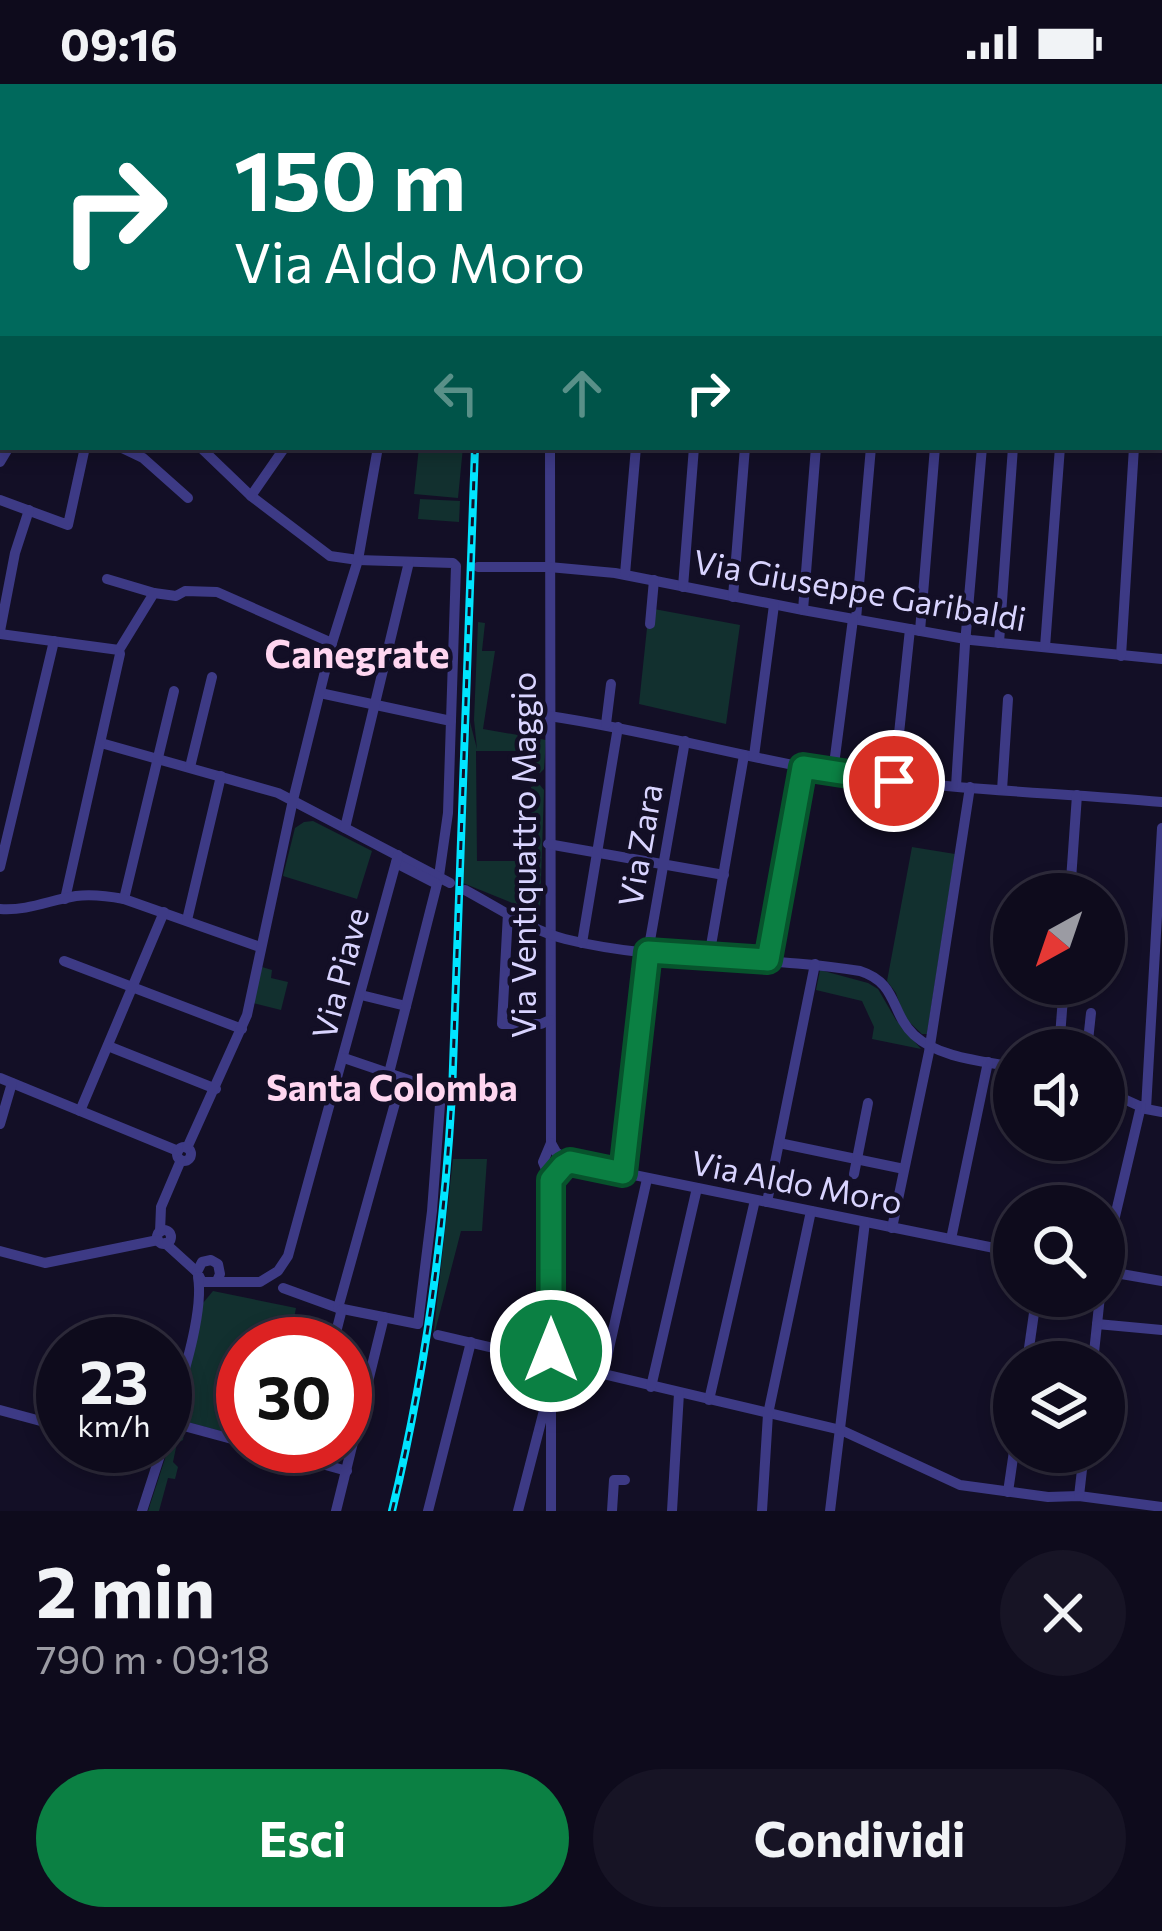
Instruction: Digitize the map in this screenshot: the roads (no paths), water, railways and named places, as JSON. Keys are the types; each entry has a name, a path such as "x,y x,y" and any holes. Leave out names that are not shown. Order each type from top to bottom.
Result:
{"street":[{"path":"0,500 68,525 84,450"},
{"path":"126,450 143,458 188,498"},
{"path":"203,450 251,496 330,556 456,566 444,880 397,859"},
{"path":"251,496 284,450"},
{"path":"217,1278 206,1283 167,1239 161,1207 242,1029 293,800 358,560 377,450"},
{"name":"Via Ventiquattro Maggio","path":"550,450 547,1024 556,1162 551,1362"},
{"path":"625,574 636,450"},
{"path":"683,587 694,450"},
{"path":"733,597 745,450"},
{"path":"803,610 816,450"},
{"path":"833,772 871,450"},
{"path":"894,781 935,450"},
{"path":"956,786 982,450"},
{"path":"999,644 1013,450"},
{"path":"1045,647 1060,450"},
{"path":"1121,656 1134,450"},
{"path":"28,510 0,633 118,650"},
{"path":"345,828 409,562"},
{"name":"Via Giuseppe Garibaldi","path":"478,568 549,567 625,574 965,641 1162,659"},
{"path":"107,579 176,596 185,591 217,592 332,643"},
{"path":"650,624 654,580"},
{"path":"65,899 118,650 154,593"},
{"path":"709,957 774,604"},
{"path":"0,867 53,641"},
{"path":"190,767 212,677"},
{"path":"583,943 612,726 610,684"},
{"path":"124,899 174,691"},
{"path":"320,693 451,721"},
{"path":"1002,790 1008,699"},
{"path":"548,716 894,781 1162,802"},
{"name":"Via Zara","path":"623,1173 648,952 685,741"},
{"path":"101,743 257,785 293,800 436,884 338,1317"},
{"path":"768,960 803,767"},
{"path":"187,920 221,776"},
{"path":"892,1228 930,1045 970,787"},
{"path":"1071,873 1077,795"},
{"path":"1125,1185 1144,1108 1162,828"},
{"path":"548,844 724,874"},
{"name":"Via Piave","path":"217,1278 251,1284 266,1280 284,1264 397,859"},
{"path":"465,890 550,934 583,943 815,964 871,974 890,992 915,1035 953,1055 993,1063"},
{"path":"0,909 89,895 124,899 260,947"},
{"path":"80,1111 164,913"},
{"path":"508,913 502,1024 547,1024"},
{"path":"64,961 242,1029"},
{"path":"709,1400 779,1143 815,964"},
{"path":"361,995 406,1006"},
{"path":"1089,1029 1091,1013"},
{"path":"108,1046 216,1089"},
{"path":"284,1288 340,1308 418,1324 441,1091 344,1058"},
{"path":"951,1239 988,1062"},
{"path":"0,1124 6,1081 182,1153"},
{"path":"1125,1099 1162,1112"},
{"path":"854,1174 868,1103"},
{"path":"779,1143 904,1168"},
{"name":"Via Aldo Moro","path":"556,1162 993,1248"},
{"path":"603,1375 647,1178"},
{"path":"651,1387 697,1188"},
{"path":"762,1511 768,1414 811,1211"},
{"path":"830,1511 865,1222"},
{"path":"0,1251 45,1263 167,1239"},
{"path":"199,1270 215,1261 217,1278 199,1304"},
{"path":"192,1332 199,1304 199,1270"},
{"path":"1125,1272 1162,1281"},
{"path":"372,1367 384,1317"},
{"path":"1095,1341 1098,1317"},
{"path":"1097,1324 1162,1330"},
{"path":"438,1335 841,1430 960,1485 1162,1507"},
{"path":"428,1511 471,1342"},
{"path":"518,1511 551,1362"},
{"path":"551,1362 551,1511"},
{"path":"672,1511 679,1394"},
{"path":"0,1410 36,1420"},
{"path":"142,1511 154,1473"},
{"path":"336,1511 346,1473"},
{"path":"1008,1492 1011,1473"},
{"path":"1079,1496 1082,1473"},
{"path":"612,1511 614,1480 625,1480"},
{"path":"1047,1511 1048,1497"}],"railway":[{"path":"392,1511 423,1356 448,1147 475,450"}],"district":[{"name":"Canegrate","path":"357,652"},
{"name":"Santa Colomba","path":"392,1086"}]}
